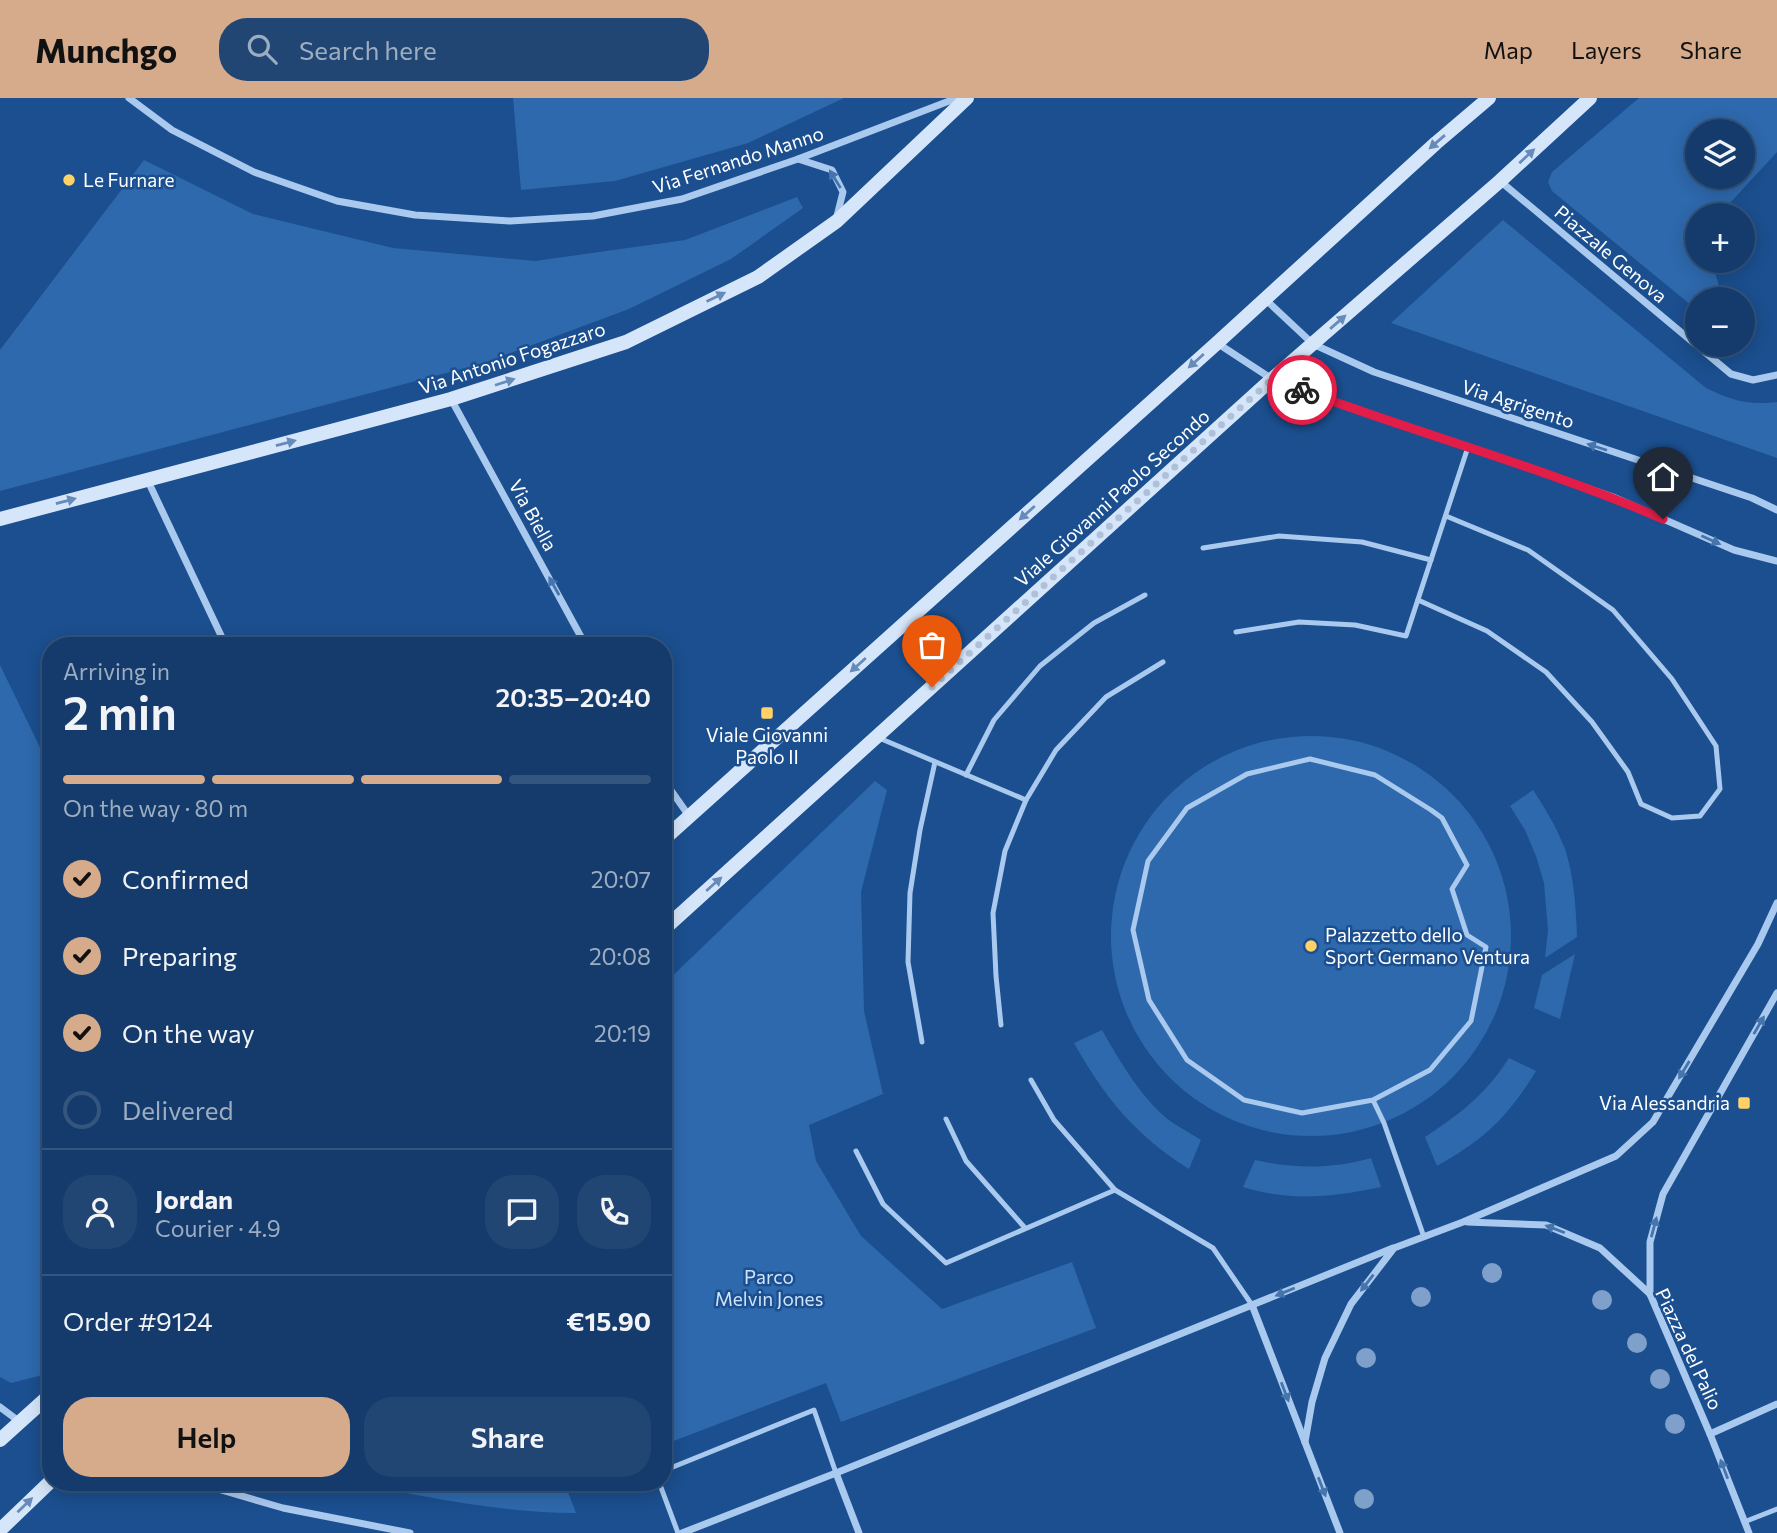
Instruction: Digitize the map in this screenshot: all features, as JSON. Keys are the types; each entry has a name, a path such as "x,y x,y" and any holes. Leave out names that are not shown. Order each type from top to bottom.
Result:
{"main road":[{"name":"Via Antonio Fogazzaro","path":"0,519 451,399 626,342 758,277 836,221 967,98"},
{"path":"672,832 1489,98"},
{"name":"Viale Giovanni Paolo Secondo","path":"672,922 1272,379 1500,181 1590,98"},
{"path":"0,1440 42,1402"},
{"path":"0,1530 42,1490"}],"street":[{"name":"Via Fernando Manno","path":"129,98 172,130 254,172 337,201 415,215 510,221 593,216 682,199 798,159 957,98"},
{"path":"798,159 832,170 843,192 836,221"},
{"name":"Piazzale Genova","path":"1500,181 1731,374 1753,380 1777,375"},
{"name":"Via Agrigento","path":"1265,299 1312,344 1374,372 1741,495 1777,510"},
{"path":"1217,343 1272,379 1613,497 1734,550 1777,561"},
{"name":"Via Biella","path":"451,399 581,637"},
{"path":"147,479 222,637"},
{"path":"672,792 689,817"},
{"name":"Piazza del Palio","path":"680,1533 1462,1222 1616,1156 1653,1122 1758,944 1777,903"},
{"path":"1650,1294 1650,1242 1663,1194 1777,993"},
{"name":"Piazza del Palio","path":"1462,1222 1546,1224 1600,1248 1650,1294 1749,1533"},
{"path":"1304,1442 1325,1358 1351,1304 1394,1248"},
{"path":"1252,1305 1340,1533"},
{"path":"1710,1434 1777,1404"},
{"path":"0,1407 20,1422"},
{"path":"836,1472 859,1533"},
{"path":"225,1491 283,1508 410,1533"}],"lane":[{"path":"1236,632 1299,622 1355,625 1406,636 1468,447"},
{"path":"1418,600 1487,631 1546,672 1592,722 1628,772 1641,804 1672,818 1700,816 1720,789 1716,746 1672,679 1613,610 1528,550 1446,516"},
{"path":"1203,548 1279,536 1362,542 1431,560"},
{"path":"966,775 994,720 1040,666 1094,623 1144,595"},
{"path":"1001,1025 993,913 1004,851 1026,800 1056,750 1106,697 1163,662"},
{"path":"876,737 1026,800"},
{"path":"1310,759 1376,775 1442,818 1467,865 1452,888 1467,935 1486,947 1471,1021 1430,1070 1374,1100 1302,1113 1244,1100 1187,1060 1149,1000 1133,930 1148,861 1187,808 1247,774 1310,759"},
{"path":"922,1042 908,962 910,893 935,762"},
{"path":"1031,1080 1054,1120 1115,1191 1213,1248 1252,1305"},
{"path":"1374,1100 1424,1237"},
{"path":"946,1119 966,1161 1025,1228"},
{"path":"856,1151 883,1204 946,1263 1115,1191"},
{"path":"672,1467 814,1410 836,1472"},
{"path":"663,1491 680,1533"},
{"path":"1744,1522 1777,1509"}],"green space":[{"path":"513,98 844,98 748,143 615,181 521,190"},
{"path":"1639,98 1777,98 1777,152 1755,176 1755,119 1685,119 1685,189 1743,189 1730,203 1685,203 1685,273 1715,273 1719,287 1685,287 1685,300 1552,191 1548,182 1552,172"},
{"path":"144,160 253,214 393,248 535,261 685,240 797,197 803,208 731,259 629,309 484,363 0,491 0,350"},
{"path":"1503,220 1706,388 1740,401 1777,402 1777,458 1391,323"},
{"path":"0,665 42,751 42,1373 11,1383 0,1377"},
{"name":"Palazzetto dello Sport Germano Ventura","path":"1311,736 1350,739 1388,751 1422,769 1453,794 1478,825 1496,859 1508,897 1511,936 1508,975 1496,1013 1478,1047 1453,1078 1422,1103 1388,1121 1350,1133 1311,1136 1272,1133 1234,1121 1200,1103 1169,1078 1144,1047 1126,1013 1114,975 1111,936 1114,897 1126,859 1144,825 1169,794 1200,769 1234,751 1272,739"},
{"name":"Parco Melvin Jones","path":"875,781 887,790 861,892 864,1011 883,1094 809,1125 816,1161 861,1236 942,1309 1072,1262 1096,1328 841,1422 826,1383 672,1442 672,976"},
{"path":"1533,790 1565,849 1576,915 1577,937 1545,958 1548,930 1544,883 1525,830 1510,806"},
{"path":"1575,954 1560,1019 1534,1008 1542,975"},
{"path":"1102,1030 1142,1093 1173,1123 1201,1140 1189,1169 1137,1129 1085,1063 1074,1043"},
{"path":"1509,1058 1536,1071 1515,1102 1494,1126 1437,1166 1425,1137 1472,1102"},
{"path":"1371,1158 1381,1187 1346,1193 1295,1196 1243,1187 1255,1160 1313,1166"},
{"path":"396,1491 568,1491 576,1513 518,1510"}],"way so far":[{"path":"932,687 1272,379 1302,390"}],"place":[{"name":"Le Furnare","path":"69,180"},
{"name":"Viale Giovanni Paolo II","path":"767,713"},
{"name":"Palazzetto dello Sport Germano Ventura","path":"1311,946"},
{"name":"Via Alessandria","path":"1744,1103"}],"route":[{"path":"1302,390 1613,497 1663,519"}]}
